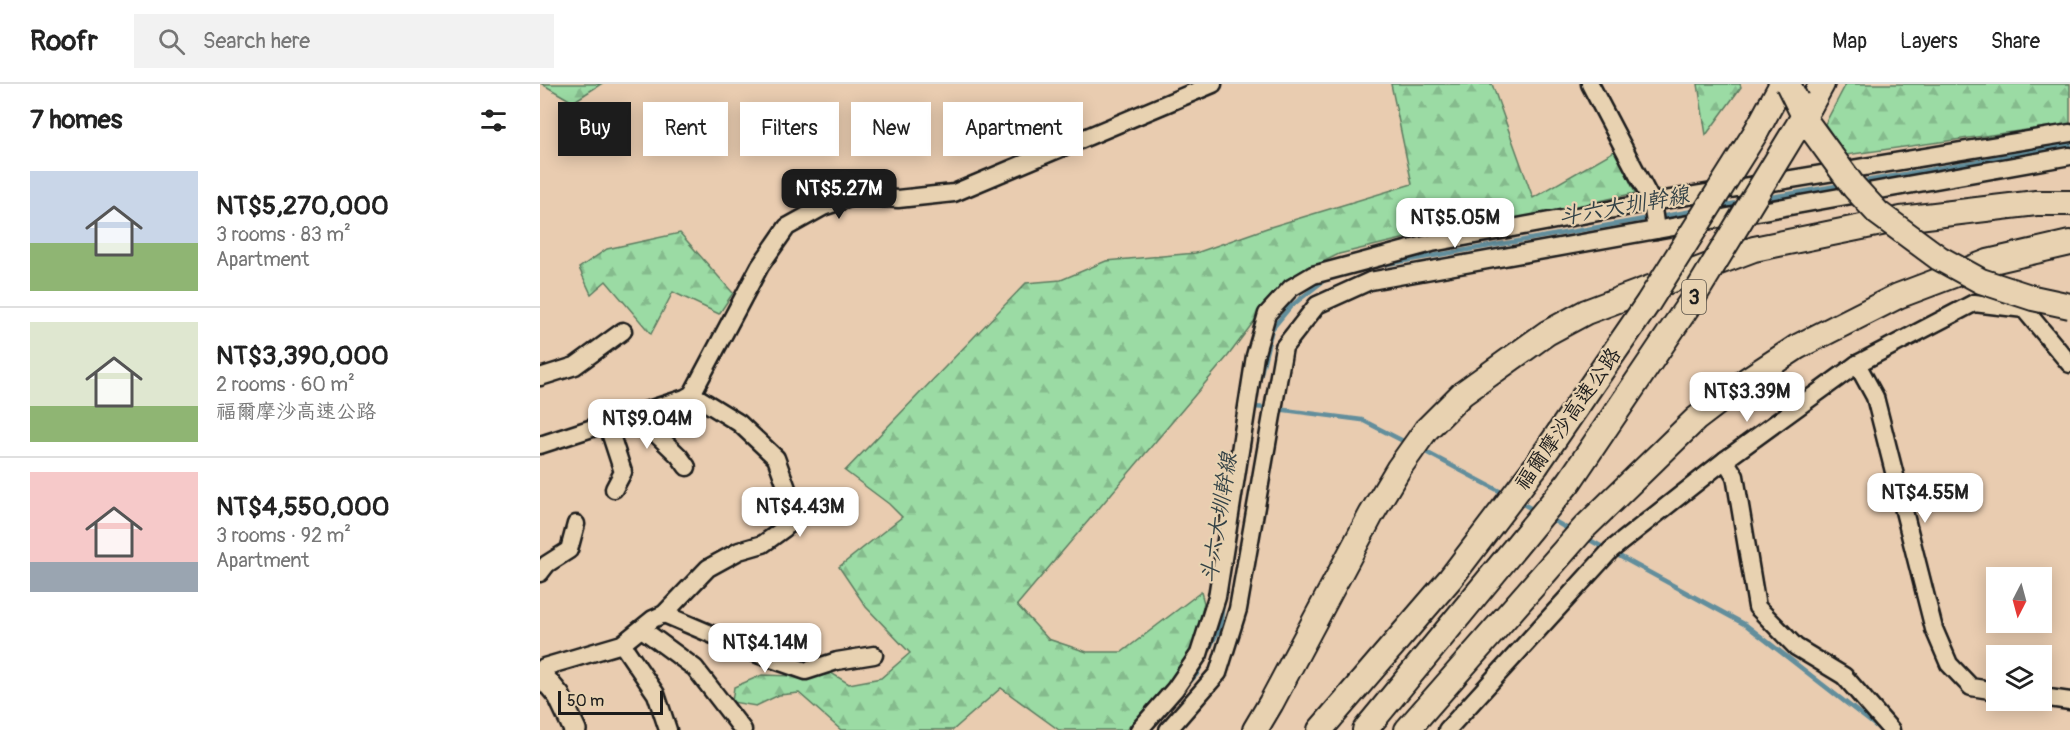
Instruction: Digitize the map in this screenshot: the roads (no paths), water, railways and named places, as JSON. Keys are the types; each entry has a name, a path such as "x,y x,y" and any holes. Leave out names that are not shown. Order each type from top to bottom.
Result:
{"highway":[{"name":"福爾摩沙高速公路","path":"1320,730 1450,579 1536,466 1648,303 1756,132 1782,84"},
{"path":"1788,84 1808,124 1854,187 1878,213 1939,258 1981,281 2034,298 2070,306"},
{"name":"福爾摩沙高速公路","path":"1365,730 1569,482 1690,303 1822,84"},
{"path":"1255,730 1371,515 1414,446 1426,430 1462,394 1547,333 1586,312 1754,249 1900,219 2036,204 2070,203"},
{"path":"1407,730 1578,534 1696,419 1747,380 1797,347 1898,296 1988,262 2070,243"}],"main road":[{"path":"541,668 559,696 575,730"}],"street":[{"path":"540,445 692,394 760,266 787,227 824,207 856,196 898,199 954,193 1213,84"},
{"path":"1590,84 1652,202 1656,230"},
{"path":"1139,730 1175,689 1198,654 1217,597 1255,356 1267,314 1292,288 1313,275 1432,243 1652,202 2070,133"},
{"path":"1168,730 1218,673 1238,609 1284,347 1317,305 1370,281 2070,156"},
{"path":"1447,730 1611,550 1725,460 1857,364 1974,303 2024,309 2070,364"},
{"path":"540,377 575,366 623,331"},
{"path":"1857,364 1875,397 1934,629 1948,664 1971,687 1986,689"},
{"path":"541,668 622,644 664,614 708,568 739,551 763,544 785,528 792,518 793,505 776,458 739,423 692,394"},
{"path":"646,411 653,431 687,467"},
{"path":"607,423 623,472 614,489"},
{"path":"1725,460 1735,476 1757,607 1796,647 1844,676 1891,730"},
{"path":"540,573 547,564 569,550 576,524"},
{"path":"664,614 760,655 806,671 837,661 874,655"},
{"path":"642,629 695,668 742,730"},
{"path":"622,644 656,694 668,730"},
{"path":"2052,698 2070,701"}],"waterway":[{"name":"斗六大圳幹線","path":"1860,182 2070,145"},
{"name":"斗六大圳幹線","path":"1765,198 1842,185"},
{"name":"斗六大圳幹線","path":"1721,206 1742,202"},
{"name":"斗六大圳幹線","path":"1659,217 1698,210"},
{"name":"斗六大圳幹線","path":"1381,265 1650,218"},
{"name":"斗六大圳幹線","path":"1258,385 1272,329 1290,307 1327,278"},
{"path":"1253,407 1268,408"},
{"path":"1277,409 1362,420 1409,444"},
{"path":"1422,450 1505,494"},
{"path":"1517,501 1536,511"},
{"path":"1549,518 1573,532"},
{"path":"1586,538 1746,625 1881,730"},
{"name":"斗六大圳幹線","path":"1209,649 1220,627 1223,603"},
{"name":"斗六大圳幹線","path":"1187,685 1197,674 1201,665"}]}
